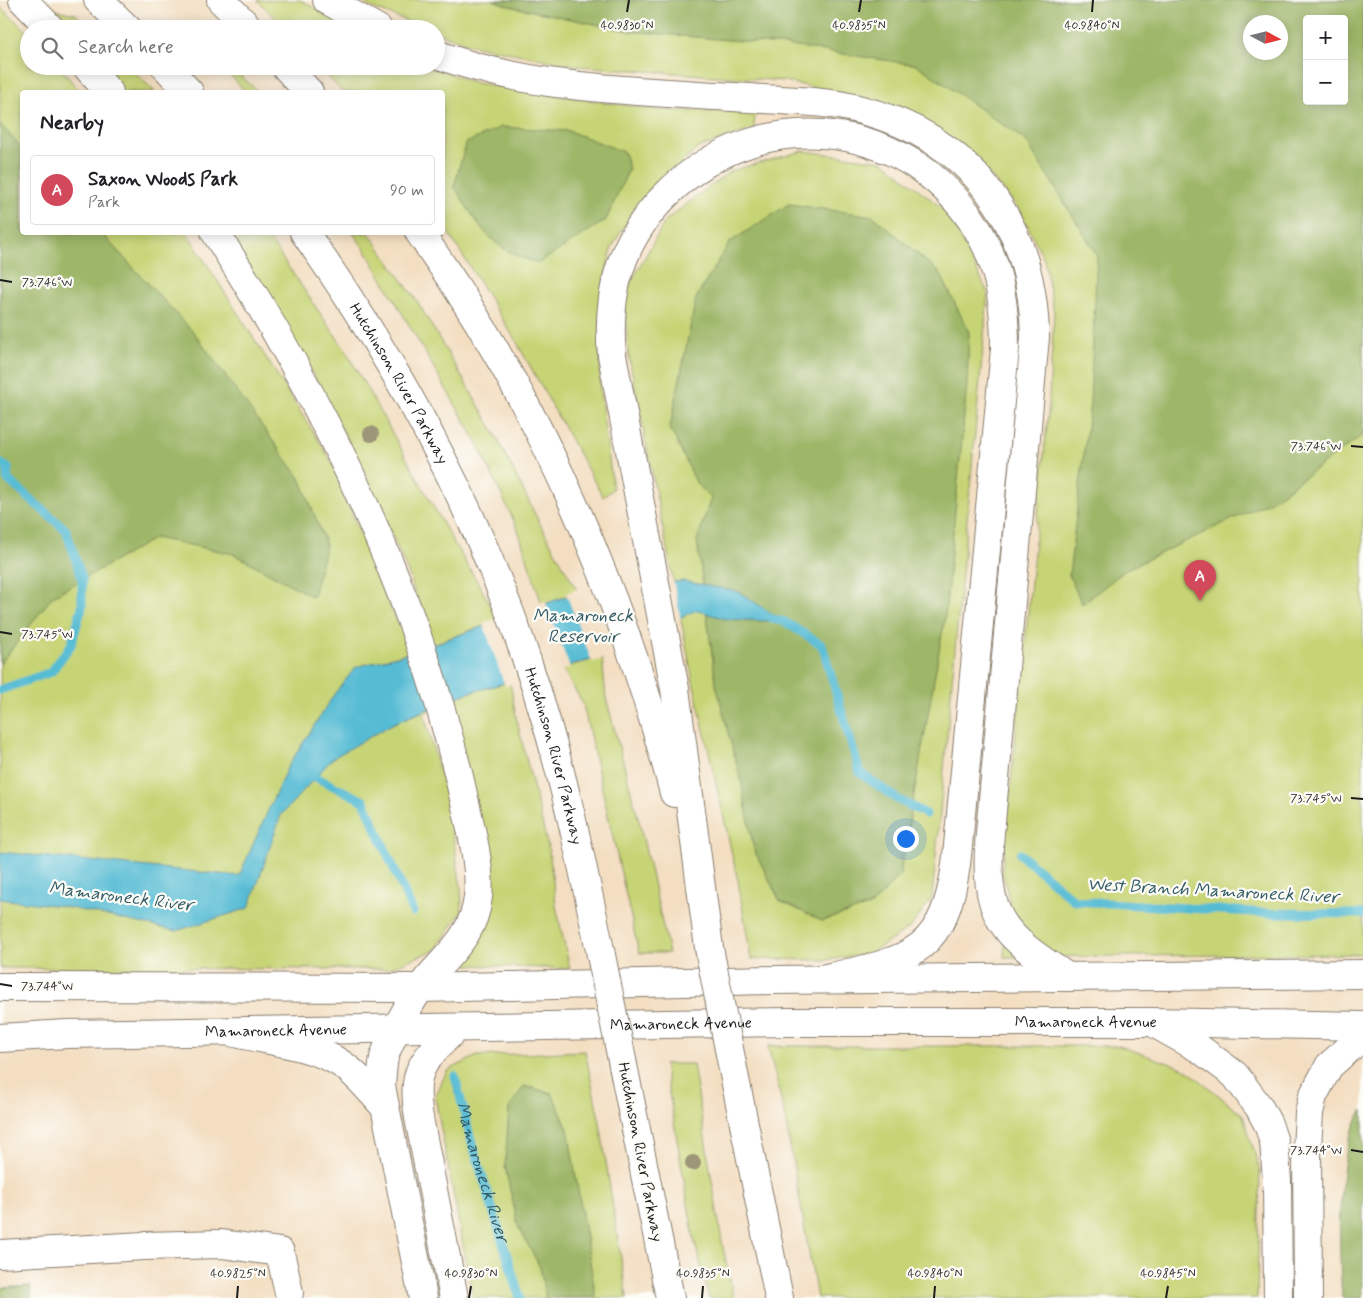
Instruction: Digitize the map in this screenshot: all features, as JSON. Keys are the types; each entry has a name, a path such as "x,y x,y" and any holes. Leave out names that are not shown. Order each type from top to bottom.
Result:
{"main road":[{"path":"23,0 42,20"},
{"path":"98,0 119,20"},
{"path":"221,0 241,20"},
{"path":"327,0 362,20"},
{"path":"445,57 485,70 594,87 818,103 857,109 898,122 937,142 956,155 1000,207 1015,234 1028,269 1035,313 1035,337 990,833 988,887 996,912 1012,937 1034,956 1068,977"},
{"path":"94,75 107,90"},
{"path":"173,75 187,90"},
{"path":"293,75 307,90"},
{"path":"709,948 675,688 612,355 609,312 613,289 635,233 660,200 692,171 728,150 770,136 809,132 848,137 887,149 903,157 935,179 961,206 984,241 1002,296 1005,332 954,876 950,900 944,917 934,932 917,949 906,956 879,966 821,979"},
{"path":"217,235 276,329 355,481 397,581 428,670 447,731 467,813 476,861 479,894 476,910 464,938 420,988 384,1058 382,1070 385,1107 422,1298"},
{"name":"Hutchinson River Parkway","path":"306,235 352,304 405,390 452,479 480,539 529,666 569,810 601,955 670,1298"},
{"path":"421,235 509,375 582,519 618,608 645,689 676,801 709,948 779,1298"},
{"path":"0,987 420,988 821,979 1363,974"},
{"name":"Mamaroneck Avenue","path":"0,1038 67,1034 789,1022 1152,1022 1363,1026"},
{"path":"1152,1022 1200,1049 1235,1075 1259,1107 1268,1124 1274,1142 1277,1180 1278,1298"},
{"path":"454,1298 415,1090 416,1078 421,1066 455,1029"},
{"path":"232,1032 309,1050 335,1060 364,1083 385,1107"},
{"path":"1308,1298 1306,1150 1309,1113 1317,1088 1329,1066 1363,1036"},
{"path":"651,1208 660,1298"},
{"path":"0,1254 144,1246 222,1244 280,1252 289,1292"}],"green space":[{"path":"257,0 301,0 335,20 277,20"},
{"path":"360,0 1363,0 1363,954 1004,957 1009,899 1002,871 1048,414 1054,313 1044,259 1019,209 978,161 860,98 784,81 578,66 471,45 445,35 445,20 405,20 370,7"},
{"path":"493,0 1363,0 1363,435 1271,501 1127,569 1082,604 1069,575 1090,403 1097,255 1026,141 917,65 784,45 628,31 509,6"},
{"path":"0,7 20,25 20,75 66,75 78,90 20,90 20,235 188,235 331,460 383,592 412,652 389,658 411,716 431,708 424,715 448,803 461,888 462,911 435,950 387,969 0,968"},
{"path":"42,7 76,14 82,20 54,20"},
{"path":"445,72 476,83 657,110 755,112 754,129 698,148 636,206 612,247 600,302 600,391 613,489 603,497 516,341 445,227 445,90 340,90 327,75 445,75"},
{"path":"103,75 137,75 153,90 117,90"},
{"path":"230,75 239,75 257,90 244,90"},
{"path":"0,124 20,146 20,235 103,235 195,334 300,478 326,544 313,597 234,554 155,538 53,596 0,664"},
{"path":"501,127 569,131 624,152 629,169 606,220 539,263 509,252 488,235 479,225 454,186 466,143"},
{"path":"803,151 883,161 948,213 988,293 932,898 911,927 870,954 826,960 751,959 738,881 694,686 628,352 624,294 666,220 730,171"},
{"path":"789,204 873,216 940,273 969,332 967,385 945,617 900,875 872,905 822,921 780,901 754,850 741,781 716,685 697,540 711,498 697,484 670,428 696,298 730,242"},
{"path":"226,235 266,235 346,351 454,543 500,620 430,645 410,577 364,470 308,365"},
{"path":"354,235 370,235 417,301 492,428 540,524 578,592 542,605 518,530 474,437 366,251"},
{"path":"602,657 606,698 640,825 669,953 639,953 583,704 562,668"},
{"path":"510,682 516,717 549,851 556,906 570,969 468,965 465,955 482,930 445,702 467,693"},
{"path":"768,1046 1119,1046 1186,1069 1243,1115 1260,1171 1257,1298 817,1298 784,1112"},
{"path":"585,1051 600,1123 627,1298 473,1298 435,1097 447,1071 477,1056"},
{"path":"664,1064 693,1064 723,1248 734,1298 709,1298 694,1239"},
{"path":"524,1086 552,1093 568,1129 596,1298 546,1298 540,1267 518,1226 505,1167 509,1108"},
{"path":"1363,1110 1363,1298 1342,1298 1340,1200 1347,1149 1354,1127"},
{"path":"30,1286 31,1298 0,1298 0,1288"}],"water":[{"name":"Mamaroneck Reservoir","path":"684,581 739,592 785,622 726,619 696,610 602,657 467,693 394,723 333,758 281,815 249,908 176,931 61,906 0,899 0,852 239,876 287,768 335,693 356,667 412,652 578,592"}],"pier":[{"path":"673,580 681,620 603,659 592,662 566,593 578,589"},
{"path":"545,601 570,668 505,686 483,623"}],"waterway":[{"path":"0,463 8,468 7,479 66,530 82,579 82,607 71,645 51,672 0,690"},
{"name":"West Branch Mamaroneck River","path":"773,619 785,622 822,645 860,773 897,799 926,814"},
{"name":"Mamaroneck River","path":"305,776 315,777 364,801 413,912"},
{"name":"West Branch Mamaroneck River","path":"1020,854 1075,901 1267,913 1363,914"},
{"name":"Mamaroneck River","path":"455,1076 470,1136 520,1298"}],"place":[{"name":"Saxon Woods Park","path":"1200,601"}]}
